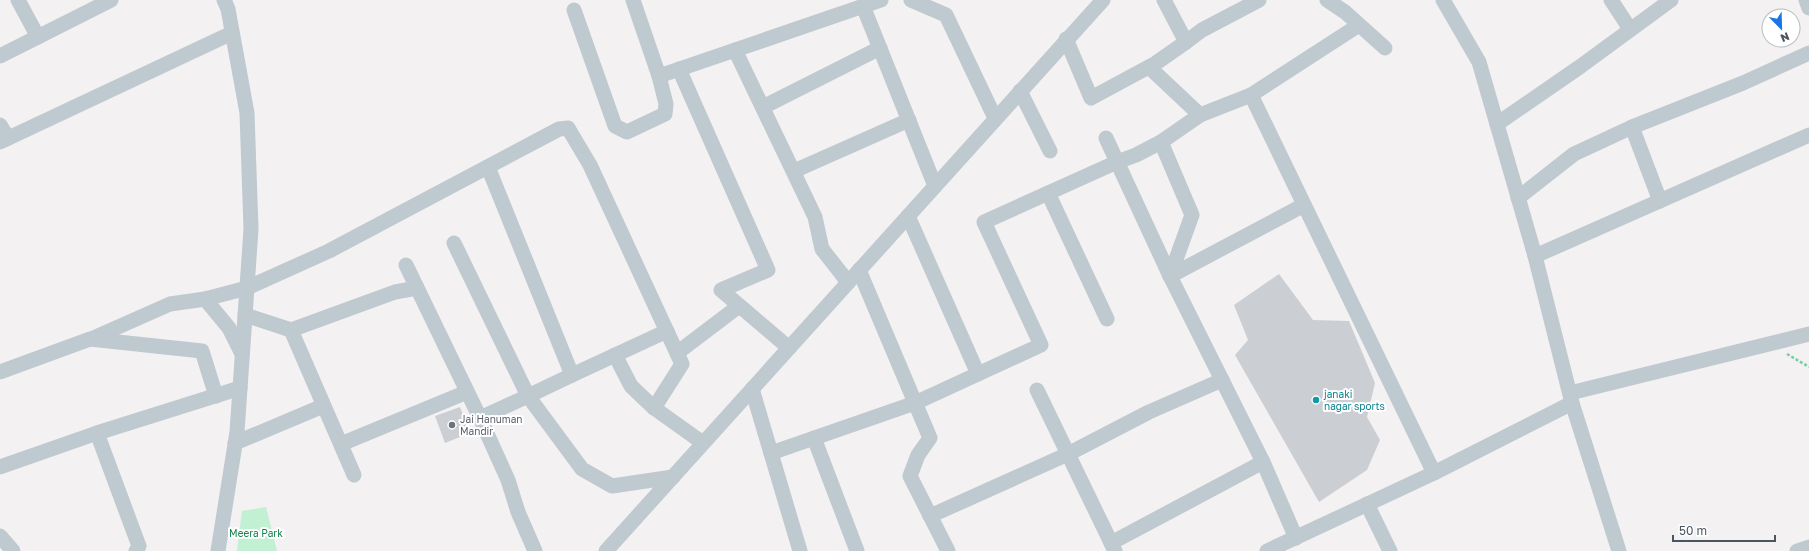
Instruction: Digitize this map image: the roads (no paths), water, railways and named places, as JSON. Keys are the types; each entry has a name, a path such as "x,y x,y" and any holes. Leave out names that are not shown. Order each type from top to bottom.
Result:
{"street":[{"path":"18,0 38,37"},
{"path":"218,551 235,443 251,229 247,113 228,9 224,0"},
{"path":"574,10 615,126 627,132 665,114 666,104 659,76 633,0"},
{"path":"911,0 946,15 995,118"},
{"path":"606,551 1066,39 1103,0"},
{"path":"1164,0 1186,42"},
{"path":"1066,39 1091,98 1149,67 1202,30 1260,0"},
{"path":"1327,0 1345,12 1386,48"},
{"path":"1443,0 1479,62 1535,256 1571,398 1619,551"},
{"path":"1611,0 1630,29"},
{"path":"1497,124 1582,66 1671,0"},
{"path":"1806,0 1809,8"},
{"path":"0,56 102,2"},
{"path":"659,76 874,2 880,48 935,186"},
{"path":"771,453 915,403 1041,345 984,222 1117,162 1136,155 1161,142 1200,115 1251,95 1359,25"},
{"path":"0,124 4,140 232,33"},
{"path":"763,107 880,48"},
{"path":"735,50 816,217 822,249 848,282"},
{"path":"1518,198 1574,154 1632,127 1743,83 1809,53"},
{"path":"1149,67 1200,115"},
{"path":"679,69 768,270 721,290 789,348"},
{"path":"1020,90 1050,151"},
{"path":"1251,95 1434,473"},
{"path":"794,171 908,120"},
{"path":"1632,127 1660,201"},
{"path":"0,372 90,339 170,304 205,299 247,288 329,251 560,129 568,128 590,165 682,364 654,408"},
{"path":"1535,256 1809,135"},
{"path":"1106,138 1170,276 1263,462 1296,538"},
{"path":"1161,142 1192,215 1170,276"},
{"path":"488,167 572,375"},
{"path":"1048,193 1107,319"},
{"path":"1170,276 1304,205"},
{"path":"908,216 978,374"},
{"path":"454,242 528,396 582,470 612,486 673,476"},
{"path":"406,265 480,418 508,480 518,512 535,551"},
{"path":"859,270 930,438 918,455 910,476 948,551"},
{"path":"245,315 291,330 395,292 417,288"},
{"path":"205,299 229,328 242,355"},
{"path":"677,353 739,306"},
{"path":"291,330 354,475"},
{"path":"480,418 667,331"},
{"path":"1267,551 1434,473 1571,398 1809,334"},
{"path":"90,339 202,351 216,396"},
{"path":"615,355 631,386 654,408 703,443"},
{"path":"930,516 1068,454 1149,412 1222,380"},
{"path":"0,467 97,433 240,388"},
{"path":"752,389 771,453 796,550"},
{"path":"1037,390 1113,547 1263,462"},
{"path":"341,444 467,392"},
{"path":"235,443 323,406"},
{"path":"97,433 139,546 136,551"},
{"path":"814,438 857,551"},
{"path":"1367,504 1390,551"},
{"path":"0,536 13,551"},
{"path":"1797,551 1809,547"}],"place":[{"name":"janaki nagar sports","path":"1316,400"},
{"name":"Jai Hanuman Mandir","path":"452,425"}],"park label":[{"name":"Meera Park","path":"256,533"}]}
